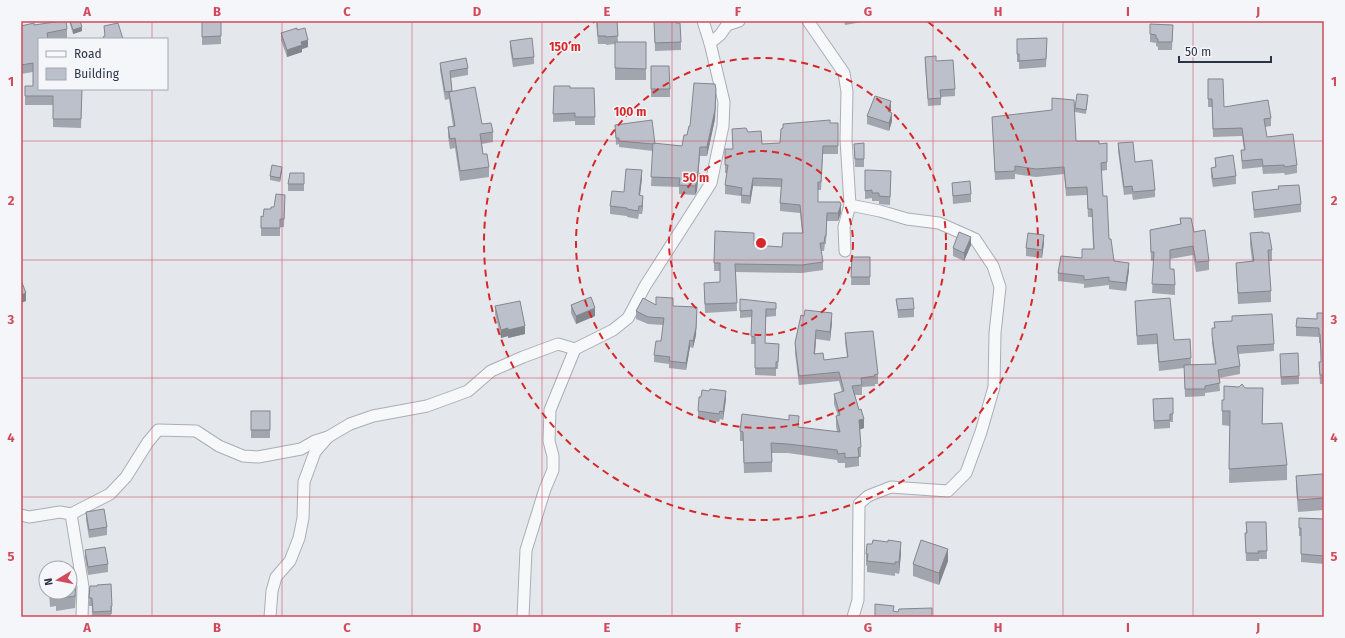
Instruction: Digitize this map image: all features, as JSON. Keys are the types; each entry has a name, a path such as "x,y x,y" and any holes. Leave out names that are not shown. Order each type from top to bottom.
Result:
{"street":[{"path":"523,617 526,550 545,489 553,470 553,456 549,441 550,410 575,349 613,330 628,318 645,286 711,183 723,126 724,102 710,43 702,21"},
{"path":"710,43 720,35 727,25 739,21"},
{"path":"808,21 844,73 847,92 846,139 850,205 844,227 845,251"},
{"path":"850,205 880,211 907,219 939,224 975,239 993,266 1000,288 995,333 994,386 981,432 966,473 948,490 891,487 868,496 859,504 858,600 853,617"},
{"path":"21,515 29,517 60,512 71,514 95,500 110,494 126,477 148,442 158,430 196,431 219,446 243,456 258,457 301,449 314,441 328,436 350,424 373,416 427,406 468,391 491,371 523,356 558,344 575,349"},
{"path":"270,617 272,591 276,577 290,562 299,538 303,518 304,482 315,452 328,436"},
{"path":"71,514 83,587 82,617"}],"building":[{"path":"66,21 67,29 47,33 48,38 38,38 38,90 82,90 81,119 53,119 53,96 25,96 25,86 33,86 33,63 21,65 21,26 34,23 34,25"},
{"path":"70,21 80,21 82,27 73,30"},
{"path":"202,21 221,21 221,36 202,37"},
{"path":"597,21 617,21 618,36 598,36"},
{"path":"654,21 676,21 676,23 680,23 681,42 655,43"},
{"path":"118,23 123,38 104,38 105,36 104,26"},
{"path":"1150,24 1173,25 1172,42 1158,42 1156,35 1150,34"},
{"path":"297,28 297,30 305,28 308,40 301,42 302,45 287,50 281,33"},
{"path":"532,38 534,57 513,59 510,41"},
{"path":"1047,38 1046,59 1019,61 1019,54 1017,54 1017,39"},
{"path":"615,42 646,42 646,69 615,68"},
{"path":"936,56 936,61 953,60 955,89 940,90 941,98 928,99 925,57"},
{"path":"466,58 468,68 450,71 452,91 445,92 440,63"},
{"path":"651,66 669,66 670,89 651,89"},
{"path":"1208,79 1223,79 1224,107 1268,100 1271,118 1264,119 1267,137 1293,134 1297,165 1285,167 1284,165 1263,166 1262,159 1242,161 1241,150 1245,150 1242,128 1213,129 1212,99 1208,99"},
{"path":"694,83 715,84 716,89 715,110 707,147 700,147 697,182 695,186 679,185 680,178 651,177 653,143 682,146 684,135 687,135 690,126"},
{"path":"554,86 594,88 595,117 575,117 575,113 553,114"},
{"path":"475,87 482,124 491,123 493,132 480,134 483,154 487,154 489,167 460,171 455,138 450,139 448,127 455,126 449,92"},
{"path":"1077,94 1088,95 1086,110 1075,108"},
{"path":"875,96 891,101 888,111 892,113 889,123 867,116"},
{"path":"1052,98 1074,100 1076,141 1099,141 1099,144 1107,143 1107,162 1101,163 1103,196 1107,196 1109,239 1111,239 1114,261 1129,263 1126,283 1109,281 1109,277 1084,280 1084,276 1058,273 1061,256 1082,258 1082,249 1094,249 1092,209 1088,209 1087,187 1066,188 1064,167 1036,169 1015,166 1015,171 995,172 992,117 1052,110"},
{"path":"652,120 655,144 619,141 619,138 616,138 615,125"},
{"path":"830,120 830,123 838,123 838,146 823,146 821,182 818,182 818,202 840,202 841,205 838,213 827,213 826,236 824,243 820,243 823,262 802,265 735,264 737,303 705,304 704,283 720,282 720,263 714,263 715,231 754,233 754,245 782,247 783,233 803,233 800,205 780,203 782,179 753,178 750,196 741,195 742,188 725,185 728,165 725,165 725,149 733,149 732,129 746,128 748,132 761,131 762,144 780,143 783,124"},
{"path":"1133,142 1135,162 1152,160 1155,190 1133,192 1132,186 1124,187 1118,143"},
{"path":"864,143 864,159 855,159 854,144"},
{"path":"1233,155 1236,176 1213,179 1211,168 1216,167 1215,158"},
{"path":"272,165 282,167 280,178 270,176"},
{"path":"626,169 642,170 639,195 643,196 642,206 639,206 638,211 610,206 612,191 624,192"},
{"path":"865,170 891,171 890,197 879,196 879,193 872,193 872,190 865,191"},
{"path":"290,173 304,173 304,184 288,184"},
{"path":"970,181 971,194 953,196 952,183"},
{"path":"1299,185 1301,204 1254,210 1252,192 1279,189 1278,186"},
{"path":"276,194 285,195 284,219 280,219 280,228 261,228 261,216 263,217 264,209 271,209 271,207 274,207"},
{"path":"1180,218 1191,218 1194,232 1205,230 1209,261 1196,262 1193,246 1170,250 1170,269 1174,269 1175,285 1152,284 1154,252 1151,252 1150,230 1181,224"},
{"path":"959,232 971,237 964,253 953,248"},
{"path":"1028,233 1044,235 1042,250 1026,248"},
{"path":"1250,233 1269,233 1272,250 1268,250 1271,291 1238,293 1236,263 1254,261"},
{"path":"852,257 870,257 870,277 851,277"},
{"path":"21,280 26,293 21,295"},
{"path":"591,297 595,308 576,316 571,305"},
{"path":"656,297 673,298 673,306 697,307 696,328 693,341 690,340 686,363 669,361 670,357 654,355 656,341 661,341 664,318 648,317 636,311 643,298 656,305"},
{"path":"913,298 914,309 898,310 896,299"},
{"path":"1170,298 1174,340 1190,339 1191,358 1159,362 1157,334 1137,336 1135,301"},
{"path":"740,299 776,303 776,309 766,309 765,343 779,344 778,362 776,362 776,368 755,368 755,337 751,336 752,310 740,311"},
{"path":"520,301 525,326 501,330 495,306"},
{"path":"805,310 832,313 830,332 816,330 814,354 823,353 824,360 848,357 845,333 873,331 878,374 874,375 875,376 861,378 862,385 852,386 859,410 861,409 864,419 859,420 861,447 858,448 859,457 845,458 845,453 838,454 837,450 771,443 772,462 744,463 743,432 740,431 742,414 789,420 789,415 799,416 798,427 840,432 836,416 840,415 834,394 844,391 839,372 799,376 795,343 801,315 804,316"},
{"path":"1317,313 1324,313 1324,375 1320,375 1319,362 1321,362 1321,354 1319,328 1296,327 1297,318 1317,319"},
{"path":"1272,314 1274,344 1237,346 1240,366 1218,370 1220,383 1205,386 1205,389 1185,389 1184,365 1216,364 1212,335 1212,328 1215,328 1214,322 1232,321 1232,316"},
{"path":"1298,353 1299,376 1281,377 1280,354"},
{"path":"1242,384 1245,388 1263,388 1262,424 1282,423 1287,465 1229,469 1230,411 1222,411 1224,386 1239,387"},
{"path":"710,389 726,391 723,412 720,411 719,414 698,411 699,397 701,397 702,390 709,391"},
{"path":"1173,398 1173,414 1170,414 1170,420 1154,421 1153,399"},
{"path":"251,411 270,411 270,430 251,430"},
{"path":"1322,474 1323,476 1324,475 1324,498 1298,500 1296,476"},
{"path":"104,509 107,527 89,530 86,512"},
{"path":"1299,518 1324,519 1324,556 1301,554 1301,528 1299,528"},
{"path":"1246,522 1266,522 1267,551 1258,551 1259,553 1246,553"},
{"path":"873,540 901,542 899,562 895,562 895,564 867,561 867,544 872,544"},
{"path":"921,540 948,549 939,573 913,564"},
{"path":"105,547 108,564 88,567 85,550"},
{"path":"111,584 111,611 93,612 92,598 89,598 90,586"},
{"path":"875,604 894,606 893,611 898,612 899,609 932,608 932,617 875,617"}]}
